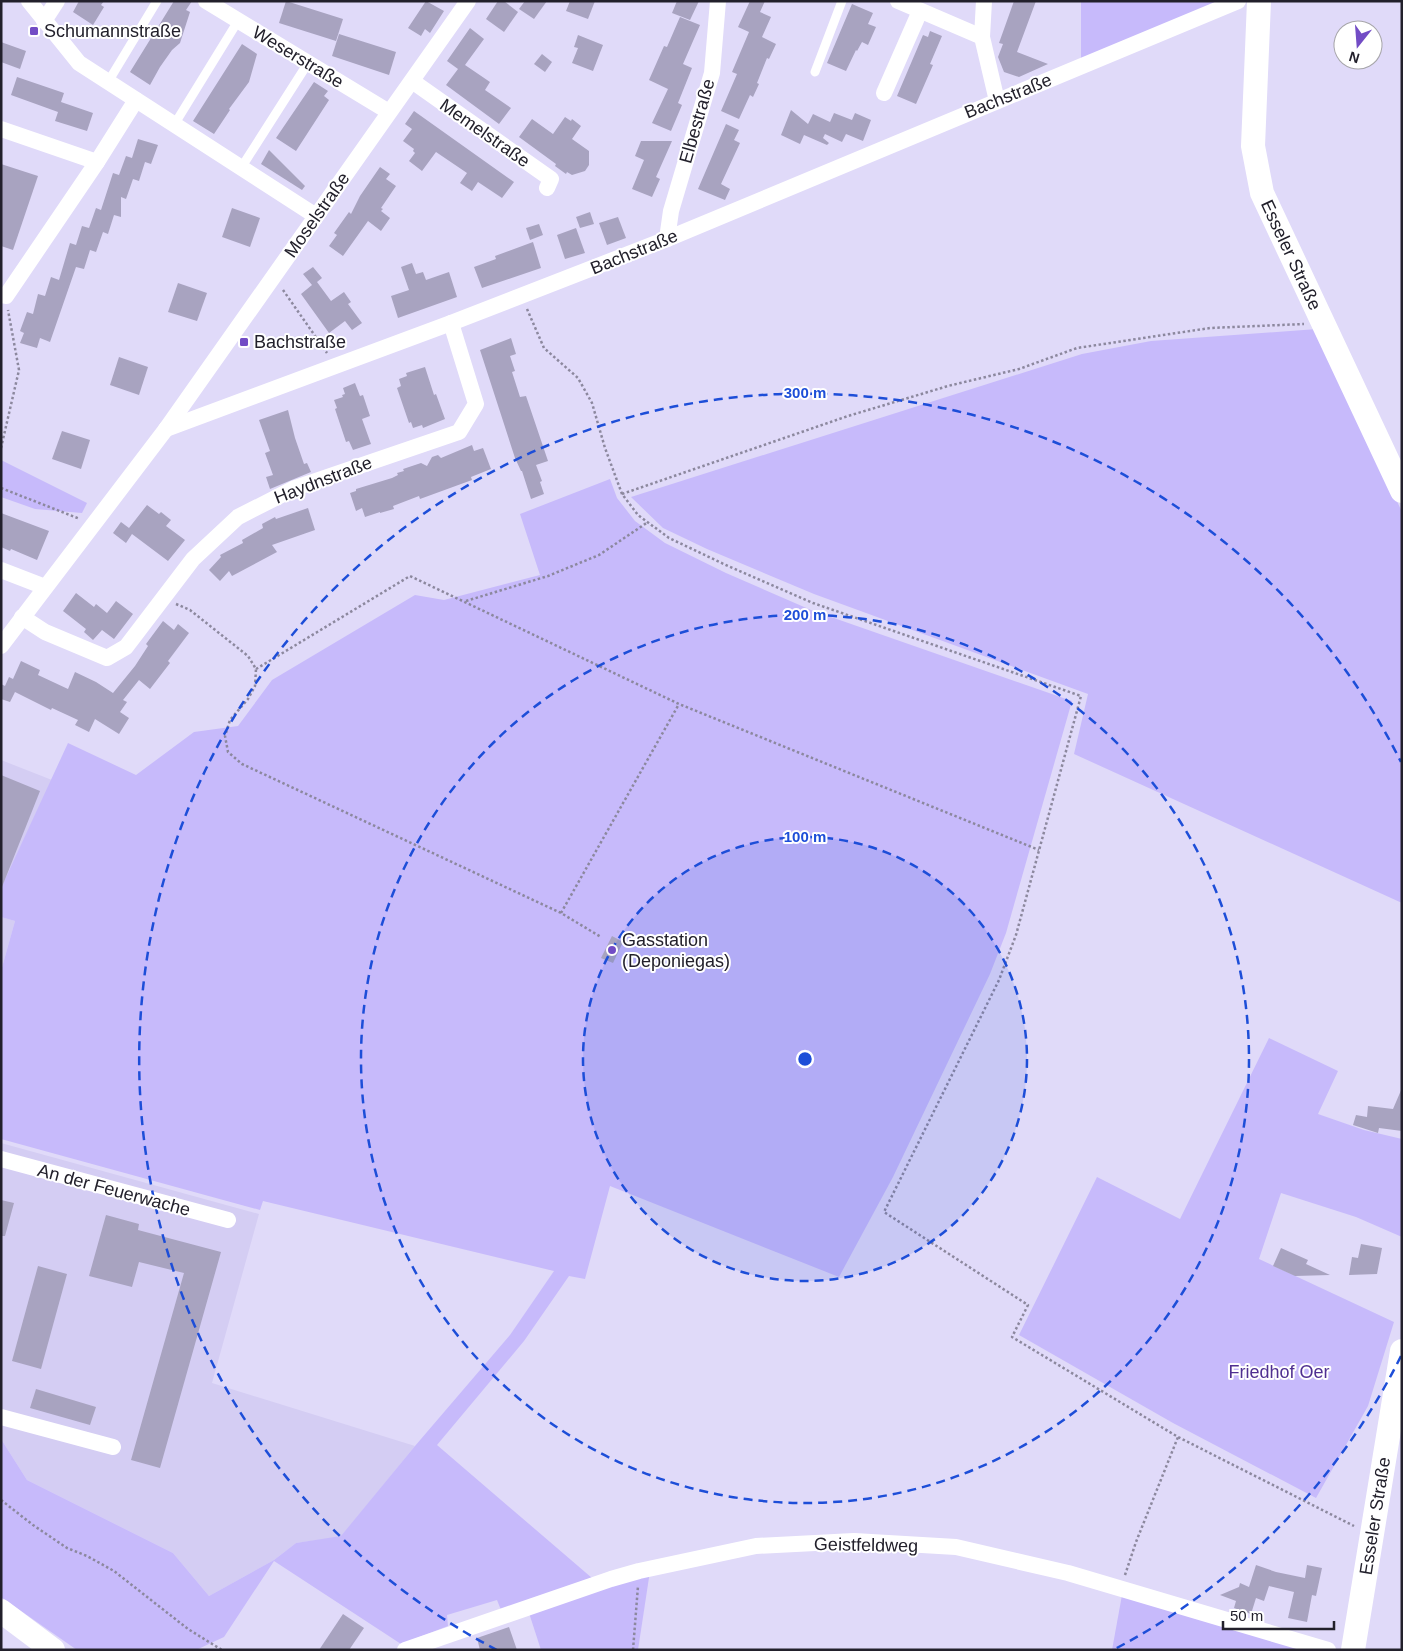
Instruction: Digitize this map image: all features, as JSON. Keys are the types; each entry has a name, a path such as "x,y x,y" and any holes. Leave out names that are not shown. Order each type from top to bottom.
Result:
{"main road":[{"name":"Esseler Straße","path":"1258,1 1252,146 1262,193 1402,491"},
{"name":"Esseler Straße","path":"1353,1650 1402,1352"},
{"path":"1,1611 53,1650"}],"street":[{"path":"28,1 79,63 316,216"},
{"path":"44,21 56,1"},
{"name":"Weserstraße","path":"206,1 389,112"},
{"name":"Moselstraße","path":"166,430 468,1"},
{"name":"Elbestraße","path":"666,240 671,211 712,73 718,1"},
{"path":"898,1 982,37"},
{"path":"984,1 982,37 997,101"},
{"name":"Bachstraße","path":"166,430 452,323 666,240 1238,1"},
{"path":"884,93 920,10"},
{"name":"Memelstraße","path":"412,81 551,179 547,188"},
{"path":"4,295 97,162 136,100"},
{"path":"1,130 97,162"},
{"name":"Haydnstraße","path":"22,618 45,632 107,658 126,647 193,559 238,517 295,488 459,432 476,404 452,323"},
{"path":"1,646 166,430"},
{"path":"1,570 45,587"},
{"name":"An der Feuerwache","path":"1,1159 228,1220"},
{"path":"1,1417 113,1446"},
{"name":"Geistfeldweg","path":"405,1650 639,1571 756,1546 854,1541 956,1547 1068,1573 1328,1650"}],"lane":[{"path":"108,82 157,1"},
{"path":"815,72 842,1"},
{"path":"174,125 238,21"},
{"path":"241,168 308,63"}],"path":[{"path":"274,278 336,366"},
{"path":"1,448 19,370 4,295"},
{"path":"521,296 544,348 578,378 592,403 605,448 622,494 638,516 678,542 814,603 1081,696 1016,935 999,980 884,1212 1028,1305 1012,1337 1178,1437 1373,1535"},
{"path":"622,494 848,416 948,386 1019,369 1077,348 1210,328 1323,323"},
{"path":"1,488 93,524"},
{"path":"465,602 548,576 599,555 648,522"},
{"path":"256,668 410,576 679,704 1039,850"},
{"path":"165,596 178,606 190,610 248,656 256,668 255,686 248,699 230,720 225,736 228,752 242,764 561,913 602,937"},
{"path":"561,913 679,704"},
{"path":"1121,1589 1136,1542 1178,1437"},
{"path":"1,1500 67,1548 87,1556 114,1571 188,1629 222,1650"},
{"path":"633,1650 639,1571"}],"shaded area":[{"path":"1,760 52,780 1,888"},
{"path":"1,917 15,921 1,971"},
{"path":"1,1143 259,1214 212,1383 415,1446 341,1537 296,1543 274,1560 209,1596 173,1553 27,1480 1,1439"}],"green space":[{"path":"1081,1 1222,1 1081,60"},
{"path":"1317,329 1402,512 1402,903 1074,754 1088,694 814,594 707,549 663,528 631,497 1082,354 1151,341"},
{"path":"1,460 87,503 82,513 35,509 1,497"},
{"path":"610,479 617,498 635,521 665,543 726,573 811,610 1072,701 1006,933 990,974 893,1177 839,1277 610,1186 585,1279 569,1276 524,1341 437,1445 592,1578 501,1610 497,1600 447,1615 448,1626 401,1644 274,1561 224,1637 196,1650 77,1650 1,1597 1,1439 27,1480 173,1553 209,1596 274,1560 296,1543 341,1536 510,1335 554,1271 263,1201 260,1210 1,1139 1,971 15,921 1,917 1,888 68,743 136,775 194,732 238,726 272,680 415,595 444,600 540,575 520,514"},
{"name":"Friedhof Oer","path":"1269,1038 1338,1071 1318,1114 1364,1130 1402,1139 1402,1237 1356,1217 1281,1193 1259,1259 1394,1322 1368,1406 1316,1498 1173,1423 1019,1335 1097,1177 1180,1219"},
{"path":"650,1571 638,1650 541,1650 529,1613"},
{"path":"1122,1595 1305,1650 1112,1650"}],"building":[{"path":"79,1 104,1 101,5 104,7 93,25 73,12"},
{"path":"174,1 192,1 186,10 190,12 180,43 172,50 150,85 130,72"},
{"path":"286,1 343,19 336,41 279,23"},
{"path":"426,1 444,11 430,33 425,29 421,36 408,28"},
{"path":"498,1 504,1 518,12 504,32 486,19"},
{"path":"525,1 547,1 534,19 519,9"},
{"path":"570,1 595,1 588,19 566,11"},
{"path":"677,1 699,1 690,20 672,13"},
{"path":"750,1 765,1 760,12 771,17 762,37 776,44 769,59 767,58 753,97 750,95 739,119 721,111 737,74 732,72 749,32 738,27"},
{"path":"1014,1 1036,1 1017,52 1048,64 1019,77 1004,72 998,57 1003,44 999,43"},
{"path":"852,4 873,13 868,24 876,27 868,45 862,42 856,50 846,71 827,63"},
{"path":"680,17 700,25 683,64 692,68 678,103 682,105 671,131 652,123 668,89 649,80 664,46 667,47"},
{"path":"470,28 484,39 465,65 490,82 485,90 511,108 499,124 446,85 458,69 447,61"},
{"path":"930,31 942,36 930,64 933,65 916,104 897,96 923,35 928,37"},
{"path":"339,34 396,52 389,75 332,56"},
{"path":"578,35 603,45 593,71 572,63 578,48 574,47"},
{"path":"1,42 26,51 20,69 1,62"},
{"path":"242,44 257,54 249,82 229,109 214,134 193,121"},
{"path":"542,54 552,62 545,72 534,64"},
{"path":"17,77 64,93 61,102 93,113 87,131 55,121 58,112 11,95"},
{"path":"314,82 328,91 324,96 329,100 296,151 276,138"},
{"path":"791,110 808,124 813,114 830,122 834,113 852,120 855,113 871,120 863,141 846,134 842,142 825,134 823,138 829,143 827,145 804,135 800,144 781,135"},
{"path":"414,111 514,182 502,198 478,182 472,191 460,183 467,173 436,152 422,171 409,161 415,153 414,149 403,141 412,129 405,124"},
{"path":"565,117 571,121 572,119 581,126 572,139 589,151 589,165 585,171 572,175 567,172 566,174 555,166 556,164 519,137 532,119 553,134"},
{"path":"726,124 739,130 734,140 740,143 721,184 730,189 725,200 698,189"},
{"path":"138,139 158,145 151,164 145,162 139,181 133,179 126,199 121,197 121,217 114,215 108,234 103,232 96,252 90,250 84,269 76,267 50,342 40,338 37,348 20,343 24,333 20,331 27,312 33,314 38,294 45,296 51,277 59,280 70,243 76,245 82,226 89,228 96,208 101,210 113,173 119,175 126,156 132,158"},
{"path":"641,141 672,141 656,177 660,179 652,197 632,189 644,160 635,156"},
{"path":"269,150 305,186 302,190 261,164"},
{"path":"1,164 38,176 13,250 1,246"},
{"path":"380,167 390,174 386,179 396,186 381,208 383,209 381,211 390,218 381,231 368,221 343,256 329,246 337,235 334,233 349,212 351,214 360,196"},
{"path":"232,208 260,218 250,247 222,237"},
{"path":"590,212 594,224 580,228 576,217"},
{"path":"618,217 626,238 607,245 599,223"},
{"path":"539,224 543,235 530,240 526,228"},
{"path":"576,228 585,253 565,259 557,235"},
{"path":"533,242 541,268 482,288 474,267 496,259 495,256"},
{"path":"412,263 416,274 423,272 426,280 449,272 457,297 398,318 391,296 409,290 401,267"},
{"path":"313,267 322,278 317,282 331,301 344,292 351,302 348,304 362,323 352,330 345,321 329,333 301,294 312,285 303,274"},
{"path":"178,283 207,293 197,321 168,312"},
{"path":"511,338 516,354 510,356 515,371 512,372 520,397 526,396 548,461 536,465 542,481 540,482 544,494 531,499 522,471 515,458 480,350"},
{"path":"119,357 148,367 139,395 110,385"},
{"path":"425,367 434,395 436,394 445,419 423,428 422,425 413,428 411,422 409,423 397,388 401,386 399,379 407,376 406,373"},
{"path":"355,383 360,396 363,395 370,416 362,419 371,444 353,450 349,441 346,442 335,409 337,408 334,400 343,397 342,395 345,394 343,388"},
{"path":"288,410 304,464 307,463 311,472 270,489 266,477 273,475 265,453 270,451 259,420"},
{"path":"62,431 90,440 81,469 52,459"},
{"path":"472,445 474,451 483,448 491,469 471,477 472,480 420,499 419,496 393,506 394,509 365,517 362,508 356,511 350,493 356,491 356,489 392,478 398,475 397,473 404,471 403,469 421,463 427,466 432,457 438,455 441,458"},
{"path":"147,505 171,520 166,526 185,540 168,561 132,534 126,543 113,533 121,522 129,528"},
{"path":"308,508 315,530 272,545 277,552 232,576 229,571 220,581 209,570 221,557 220,555 243,543 242,540 263,528 262,524 275,517 276,519"},
{"path":"1,513 49,531 37,560 11,549 10,551 1,547"},
{"path":"76,593 94,607 96,604 107,613 116,601 133,614 114,639 102,630 93,640 84,632 86,629 63,611"},
{"path":"163,621 174,630 178,624 189,633 168,661 170,663 150,689 139,680 123,700 127,702 120,712 129,718 119,734 95,719 89,732 75,725 78,720 52,708 51,710 15,692 10,702 1,699 1,684 5,686 9,677 13,679 21,661 40,670 38,675 68,689 75,672 113,693 135,666 148,646 146,644"},
{"path":"1,775 40,791 2,887 1,886"},
{"name":"Gasstation (Deponiegas)","path":"612,936 623,942 613,963 601,958"},
{"path":"1402,1088 1402,1131 1379,1128 1378,1133 1353,1125 1356,1115 1367,1117 1368,1106 1393,1109"},
{"path":"1,1200 14,1203 5,1236 1,1236"},
{"path":"106,1215 139,1224 138,1230 221,1252 160,1468 131,1460 184,1273 139,1262 132,1287 89,1276"},
{"path":"1361,1244 1382,1248 1377,1274 1349,1275 1352,1257 1358,1258"},
{"path":"1281,1248 1308,1260 1306,1264 1330,1275 1295,1276 1273,1266"},
{"path":"38,1266 67,1274 41,1369 12,1361"},
{"path":"36,1389 96,1407 90,1425 30,1408"},
{"path":"1256,1565 1276,1572 1305,1578 1307,1565 1322,1568 1316,1596 1312,1595 1307,1622 1288,1618 1294,1592 1269,1586 1264,1601 1256,1598 1251,1614 1234,1608 1236,1601 1220,1595 1239,1587 1240,1583 1249,1587"},
{"path":"343,1614 364,1628 349,1650 319,1650"},
{"path":"509,1627 517,1650 480,1650 477,1638"}],"place":[{"name":"Schumannstraße","path":"34,31"},
{"name":"Bachstraße","path":"244,342"},
{"name":"Gasstation (Deponiegas)","path":"612,950"}]}
